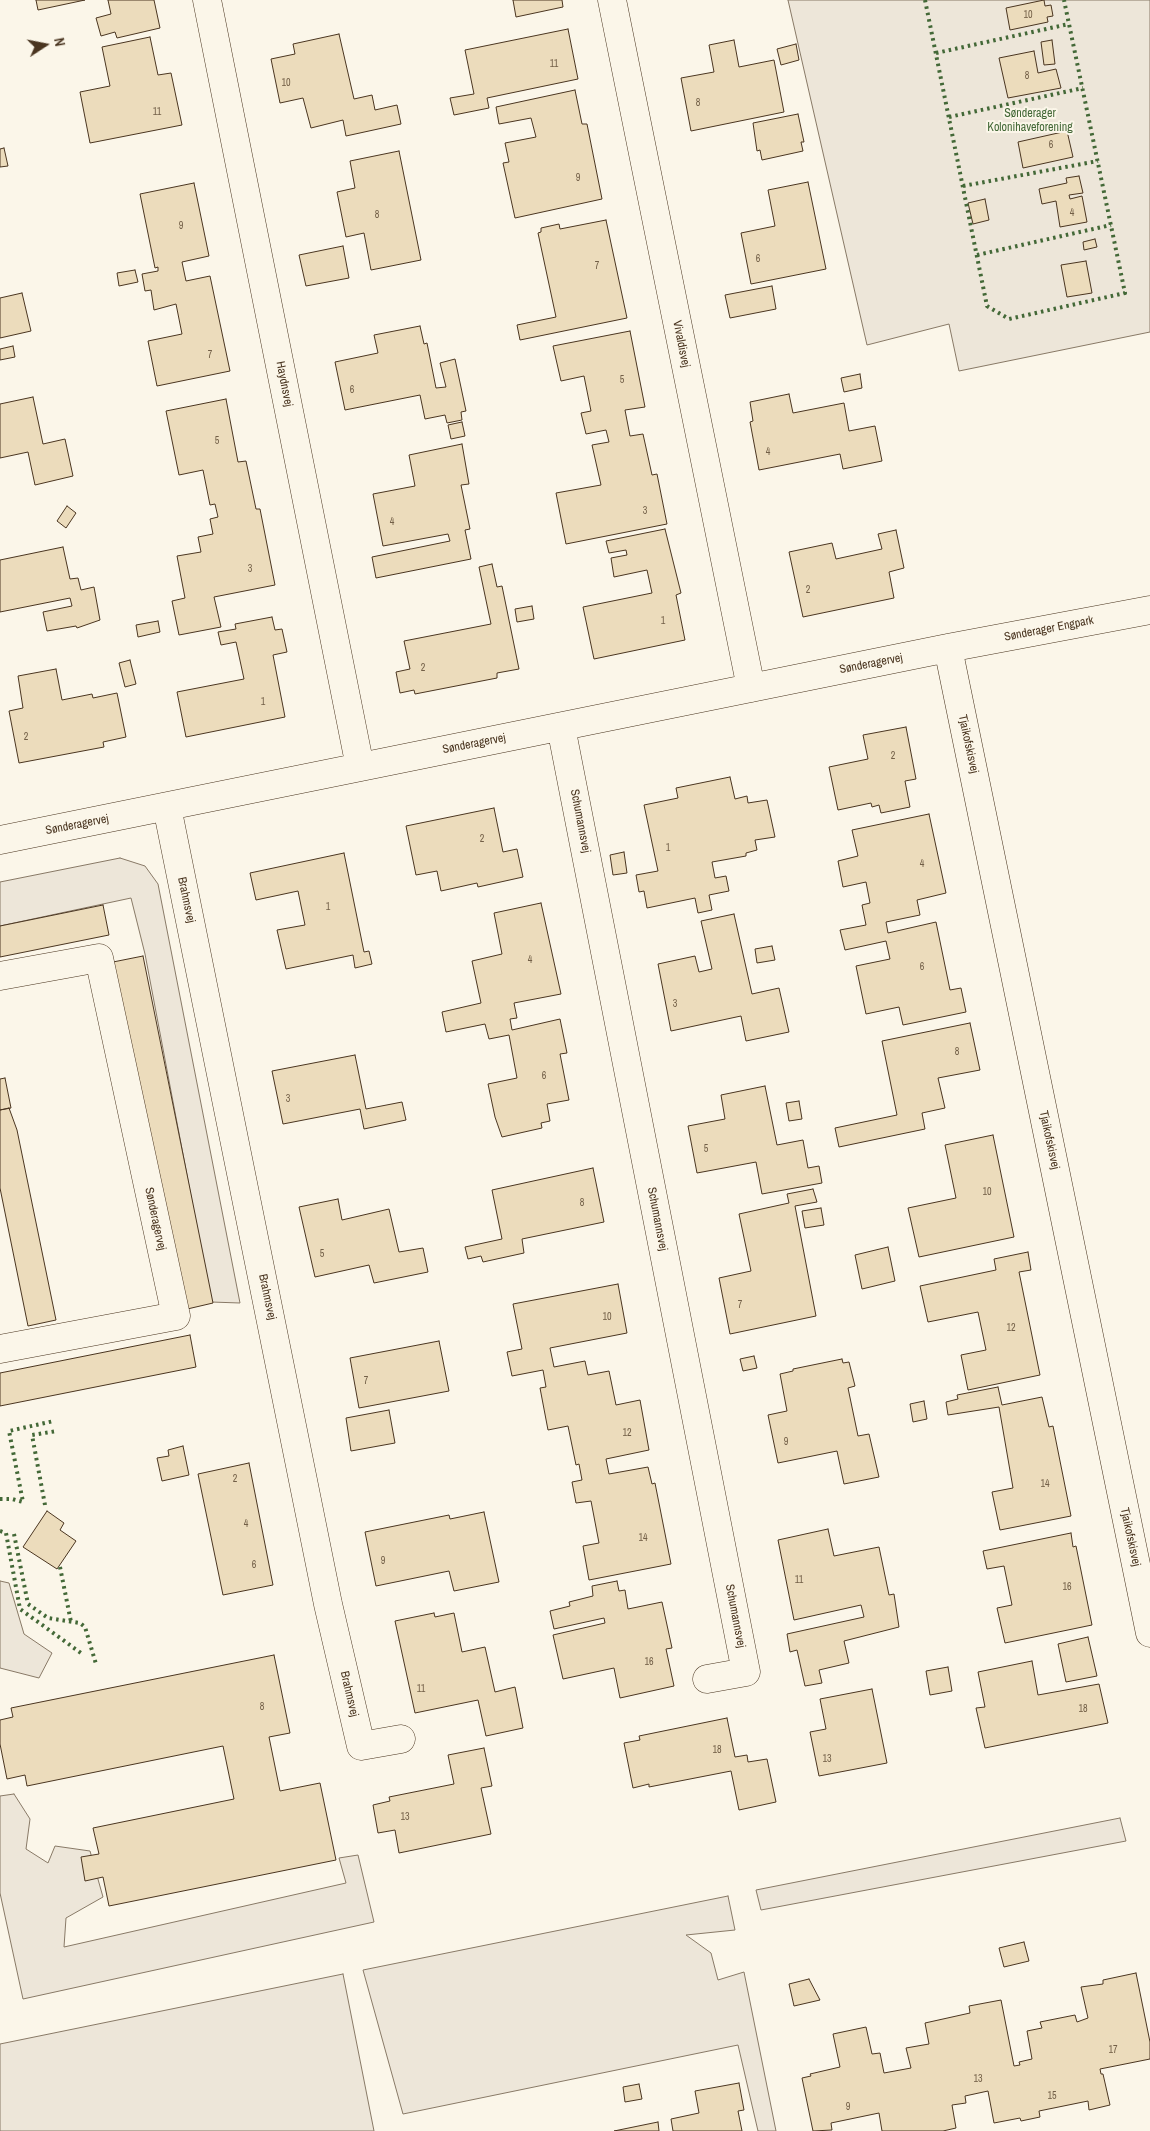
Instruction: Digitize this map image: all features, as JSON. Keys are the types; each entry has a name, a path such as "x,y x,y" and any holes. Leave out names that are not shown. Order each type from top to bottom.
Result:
{"street":[{"name":"Haydnsvej","path":"207,0 360,767"},
{"name":"Vivaldisvej","path":"612,0 751,688"},
{"name":"Sønderager Engpark","path":"948,648 1150,610"},
{"name":"Sønderagervej","path":"0,840 948,648"},
{"name":"Tjaikofskisvej","path":"948,648 1150,1632"},
{"name":"Schumannsvej","path":"561,727 746,1672 706,1679"},
{"name":"Brahmsvej","path":"167,807 328,1604 361,1746 402,1739"},
{"name":"Sønderagervej","path":"0,976 99,958 176,1316 0,1349"}],"green space":[{"name":"Sønderager Kolonihaveforening","path":"788,0 1150,0 1150,332 959,371 949,324 867,345"},
{"path":"120,858 145,866 158,884 240,1303 211,1302 145,954 131,898 0,926 0,882"},
{"path":"0,1581 9,1583 24,1634 52,1653 39,1678 0,1668"},
{"path":"14,1794 30,1819 26,1849 48,1863 55,1846 90,1851 103,1897 66,1918 64,1947 346,1883 339,1858 358,1855 374,1922 23,1999 0,1893 0,1796"},
{"path":"1120,1818 1126,1841 761,1910 756,1890"},
{"path":"728,1896 735,1930 686,1935 711,1953 718,1980 744,1972 776,2131 758,2131 738,2045 403,2114 363,1970"},
{"path":"343,1974 374,2131 0,2131 0,2044"}],"building":[{"path":"36,0 85,0 38,10"},
{"path":"108,0 154,0 160,28 117,38 115,32 101,36 96,18 111,14"},
{"path":"513,0 562,0 563,7 516,17"},
{"path":"1044,0 1045,6 1051,5 1053,16 1047,17 1048,22 1010,30 1006,8"},
{"path":"568,29 578,79 487,98 489,108 454,115 450,98 474,94 465,50"},
{"path":"339,34 354,99 372,95 375,110 397,105 401,124 346,136 343,120 311,128 303,98 280,103 271,59 295,54 293,44"},
{"path":"150,37 158,75 171,73 182,125 90,143 80,92 110,86 102,47"},
{"path":"734,40 739,67 774,60 784,112 691,131 681,78 714,72 709,45"},
{"path":"1052,40 1055,64 1044,65 1041,42"},
{"path":"796,44 799,60 781,65 777,49"},
{"path":"1034,51 1038,73 1056,69 1061,88 1008,98 999,58"},
{"path":"575,90 582,124 587,124 602,199 515,218 503,163 509,162 505,143 536,137 531,118 499,124 496,107"},
{"path":"798,114 804,142 801,142 803,151 762,160 760,150 757,151 753,123"},
{"path":"1067,131 1073,157 1023,168 1018,142"},
{"path":"4,148 8,166 0,167 0,149"},
{"path":"399,151 421,260 371,270 364,233 346,237 337,192 355,188 350,161"},
{"path":"1079,176 1083,193 1069,195 1070,199 1082,196 1087,222 1060,227 1056,201 1042,204 1039,189 1067,183 1066,178"},
{"path":"808,182 826,269 751,284 741,233 775,226 768,190"},
{"path":"194,183 209,256 182,262 186,281 210,276 230,371 157,386 148,341 182,334 176,304 154,310 151,290 145,291 142,274 158,271 158,267 155,268 140,194"},
{"path":"985,199 989,220 973,224 968,203"},
{"path":"606,220 627,318 520,340 517,325 556,317 538,233 541,232 541,228 559,224 560,229"},
{"path":"1095,239 1097,247 1084,250 1083,242"},
{"path":"343,246 349,278 306,286 299,255"},
{"path":"1086,261 1092,293 1067,297 1061,265"},
{"path":"135,270 138,282 119,286 117,273"},
{"path":"772,286 776,309 730,318 725,295"},
{"path":"22,293 31,331 0,338 0,298"},
{"path":"420,326 424,344 427,343 436,388 446,387 440,363 455,359 466,411 461,412 462,420 447,423 445,415 425,419 420,395 345,410 335,362 378,353 374,335"},
{"path":"630,331 645,407 625,410 630,436 643,434 652,475 657,474 667,524 566,544 556,493 601,485 592,445 609,442 606,430 586,434 581,413 591,411 584,376 561,381 553,346"},
{"path":"13,346 15,357 0,360 0,349"},
{"path":"860,374 862,388 844,392 841,378"},
{"path":"789,394 793,413 844,403 849,431 875,426 882,461 843,469 840,454 759,470 750,422 753,421 750,402"},
{"path":"33,397 43,444 65,439 73,476 35,485 28,452 0,458 0,404"},
{"path":"226,399 238,462 246,461 256,509 260,509 275,585 214,597 221,627 179,635 172,601 185,598 177,556 201,552 198,537 213,534 210,519 218,517 215,504 210,505 203,470 179,475 166,411"},
{"path":"462,422 465,436 451,439 448,425"},
{"path":"462,444 469,484 461,485 470,529 465,530 471,559 376,578 372,557 450,541 448,534 383,546 373,494 415,486 409,455"},
{"path":"67,506 76,513 66,528 57,521"},
{"path":"665,529 681,593 676,595 685,640 594,659 583,607 652,593 647,570 614,577 611,558 627,555 626,550 609,553 606,541"},
{"path":"896,530 904,568 889,572 894,598 803,617 789,552 832,543 836,559 882,549 878,534"},
{"path":"63,547 70,579 78,578 81,590 94,587 100,620 77,628 76,626 47,631 43,612 72,606 70,598 0,612 0,560"},
{"path":"492,564 497,587 502,586 519,669 497,673 497,678 415,694 414,690 400,693 396,672 410,669 404,641 491,624 479,567"},
{"path":"532,606 534,619 517,622 515,609"},
{"path":"272,617 275,630 282,629 287,652 273,655 285,717 186,737 177,692 244,679 236,642 221,645 218,632 236,629 235,624"},
{"path":"158,621 160,632 138,637 136,625"},
{"path":"130,660 136,684 125,687 119,663"},
{"path":"56,669 62,700 92,694 93,698 117,693 126,737 103,742 104,747 19,763 9,711 23,708 18,676"},
{"path":"906,727 916,779 905,781 910,807 881,813 879,805 872,807 871,803 838,810 829,767 868,759 863,735"},
{"path":"730,777 735,799 747,796 748,803 767,800 775,837 755,840 757,850 746,853 746,856 712,862 715,878 726,876 729,891 709,895 712,910 698,913 695,898 647,908 644,891 639,892 636,875 658,871 644,805 678,798 676,788"},
{"path":"494,808 503,852 517,849 523,877 478,887 477,883 441,891 437,871 416,875 406,826"},
{"path":"929,814 946,893 917,900 920,915 886,922 888,933 936,922 950,990 961,988 966,1012 903,1025 899,1007 866,1014 856,966 890,959 886,941 845,950 840,930 866,925 862,905 870,903 866,882 843,887 838,861 858,856 852,830"},
{"path":"624,852 627,873 613,875 610,855"},
{"path":"344,853 364,952 369,951 372,964 355,968 353,955 286,969 277,930 305,925 298,891 256,900 250,873"},
{"path":"541,903 561,994 514,1003 517,1018 510,1019 512,1030 560,1019 567,1053 560,1054 569,1100 547,1104 550,1121 541,1123 542,1128 502,1137 495,1117 488,1084 517,1078 509,1035 489,1039 485,1024 446,1032 442,1012 481,1003 472,961 502,954 494,913"},
{"path":"103,905 109,935 0,957 0,926"},
{"path":"734,914 752,994 779,988 789,1032 746,1041 741,1016 671,1031 658,964 695,956 699,972 712,969 701,921"},
{"path":"772,946 775,960 757,963 755,949"},
{"path":"143,956 213,1303 183,1310 113,962"},
{"path":"970,1023 980,1070 938,1078 945,1108 922,1113 925,1129 839,1147 835,1128 897,1115 882,1041"},
{"path":"355,1055 366,1109 402,1102 406,1120 364,1129 360,1109 283,1124 272,1071"},
{"path":"5,1078 11,1108 0,1110 0,1079"},
{"path":"765,1086 777,1145 803,1140 808,1168 819,1166 822,1183 762,1194 756,1162 697,1173 688,1126 725,1119 721,1095"},
{"path":"799,1101 802,1119 789,1121 786,1103"},
{"path":"9,1108 17,1130 56,1320 28,1326 0,1188 0,1110"},
{"path":"993,1135 1014,1237 919,1257 908,1208 956,1198 945,1145"},
{"path":"593,1168 604,1222 522,1239 524,1253 483,1262 481,1256 468,1259 465,1247 502,1239 492,1190"},
{"path":"813,1189 817,1202 795,1206 816,1316 730,1334 719,1278 751,1271 739,1214 789,1203 787,1194"},
{"path":"338,1199 342,1220 389,1209 399,1252 423,1248 428,1272 374,1283 369,1265 315,1277 299,1207"},
{"path":"821,1208 824,1225 805,1228 802,1211"},
{"path":"888,1247 895,1281 862,1289 855,1255"},
{"path":"1028,1252 1031,1270 1019,1272 1040,1375 968,1390 961,1355 986,1350 978,1312 928,1322 920,1286 996,1270 994,1259"},
{"path":"618,1284 627,1333 550,1348 554,1367 585,1361 588,1375 609,1371 616,1405 640,1400 649,1450 606,1459 609,1474 648,1467 652,1484 655,1483 671,1564 589,1580 583,1546 599,1543 591,1501 576,1503 572,1482 582,1480 579,1464 576,1465 568,1426 548,1430 540,1388 546,1387 543,1370 512,1376 507,1352 522,1349 513,1304"},
{"path":"190,1335 196,1367 0,1406 0,1373"},
{"path":"439,1341 449,1391 359,1408 350,1358"},
{"path":"754,1356 757,1368 743,1371 740,1359"},
{"path":"842,1359 843,1363 849,1362 855,1386 848,1388 858,1436 869,1434 879,1477 844,1484 837,1451 778,1463 768,1415 787,1411 780,1374 793,1371 793,1369"},
{"path":"998,1387 1002,1405 1042,1397 1049,1427 1053,1426 1071,1516 1000,1530 992,1492 1013,1488 999,1407 948,1415 946,1402 958,1399 957,1395"},
{"path":"924,1401 927,1419 913,1422 910,1404"},
{"path":"389,1410 395,1443 351,1451 346,1418"},
{"path":"183,1446 189,1475 162,1481 157,1458 169,1456 168,1450"},
{"path":"249,1463 273,1585 223,1595 198,1474"},
{"path":"47,1511 64,1523 60,1530 76,1541 57,1569 23,1547"},
{"path":"484,1512 499,1582 454,1591 449,1571 376,1586 365,1532 449,1515 450,1519"},
{"path":"828,1529 834,1556 879,1547 889,1595 894,1594 899,1627 844,1641 849,1663 819,1670 822,1683 805,1686 797,1650 790,1652 787,1634 864,1617 861,1605 794,1620 778,1540"},
{"path":"1071,1533 1073,1547 1076,1546 1092,1625 1005,1643 997,1608 1012,1605 1004,1566 987,1569 983,1551"},
{"path":"617,1581 619,1591 625,1590 628,1609 662,1602 672,1648 666,1649 674,1686 620,1698 614,1668 563,1679 553,1635 605,1623 604,1618 554,1629 550,1611 570,1606 569,1602 593,1596 592,1586"},
{"path":"434,1613 435,1617 454,1613 462,1652 485,1647 495,1692 515,1687 523,1728 486,1736 478,1700 415,1713 395,1621"},
{"path":"1088,1637 1097,1676 1066,1682 1058,1644"},
{"path":"274,1655 290,1733 269,1737 280,1791 320,1783 336,1860 109,1906 103,1877 85,1881 81,1857 99,1854 93,1828 234,1799 223,1746 27,1786 25,1775 7,1779 0,1744 0,1720 13,1717 11,1708"},
{"path":"1032,1661 1038,1695 1099,1684 1108,1723 985,1748 976,1708 985,1707 978,1672"},
{"path":"948,1667 952,1691 930,1695 926,1671"},
{"path":"872,1689 887,1763 819,1776 810,1732 826,1729 820,1699"},
{"path":"727,1718 735,1757 747,1755 748,1762 767,1759 776,1802 739,1810 731,1771 649,1787 649,1784 633,1788 624,1743 640,1740 639,1736"},
{"path":"484,1748 492,1786 481,1788 491,1834 399,1853 395,1830 378,1833 373,1805 390,1801 389,1797 454,1784 448,1755"},
{"path":"1024,1942 1029,1961 1004,1967 999,1948"},
{"path":"1136,1973 1150,2042 1150,2059 1100,2069 1101,2074 1103,2074 1110,2105 1089,2110 1088,2101 1039,2111 1040,2117 1021,2121 1020,2118 994,2123 988,2091 965,2096 966,2103 952,2105 956,2128 943,2131 882,2131 879,2113 831,2123 832,2130 813,2131 802,2078 811,2076 810,2074 840,2067 833,2034 866,2027 872,2054 880,2053 884,2073 911,2068 906,2048 929,2044 925,2023 970,2013 969,2006 1001,2000 1014,2066 1020,2065 1019,2062 1032,2059 1027,2031 1042,2028 1040,2022 1075,2015 1077,2022 1088,2018 1081,1987 1103,1984 1103,1980"},
{"path":"809,1979 820,2000 794,2006 789,1984"},
{"path":"739,2083 744,2110 738,2111 742,2131 673,2131 671,2119 699,2113 695,2091"},
{"path":"639,2084 642,2099 625,2102 623,2087"},
{"path":"658,2122 659,2131 614,2131"}],"hedge":[{"path":"925,0 987,306 1009,319 1125,293 1064,0"},
{"path":"936,53 1069,24"},
{"path":"949,117 1083,88"},
{"path":"963,186 1098,161"},
{"path":"977,255 1111,225"},
{"path":"0,1499 12,1499 23,1502 9,1431 54,1421"},
{"path":"45,1505 32,1435 57,1431"},
{"path":"0,1531 6,1533 20,1609 81,1653"},
{"path":"14,1534 28,1604 48,1618 80,1623 85,1627 96,1664"},
{"path":"60,1567 71,1622"}]}
